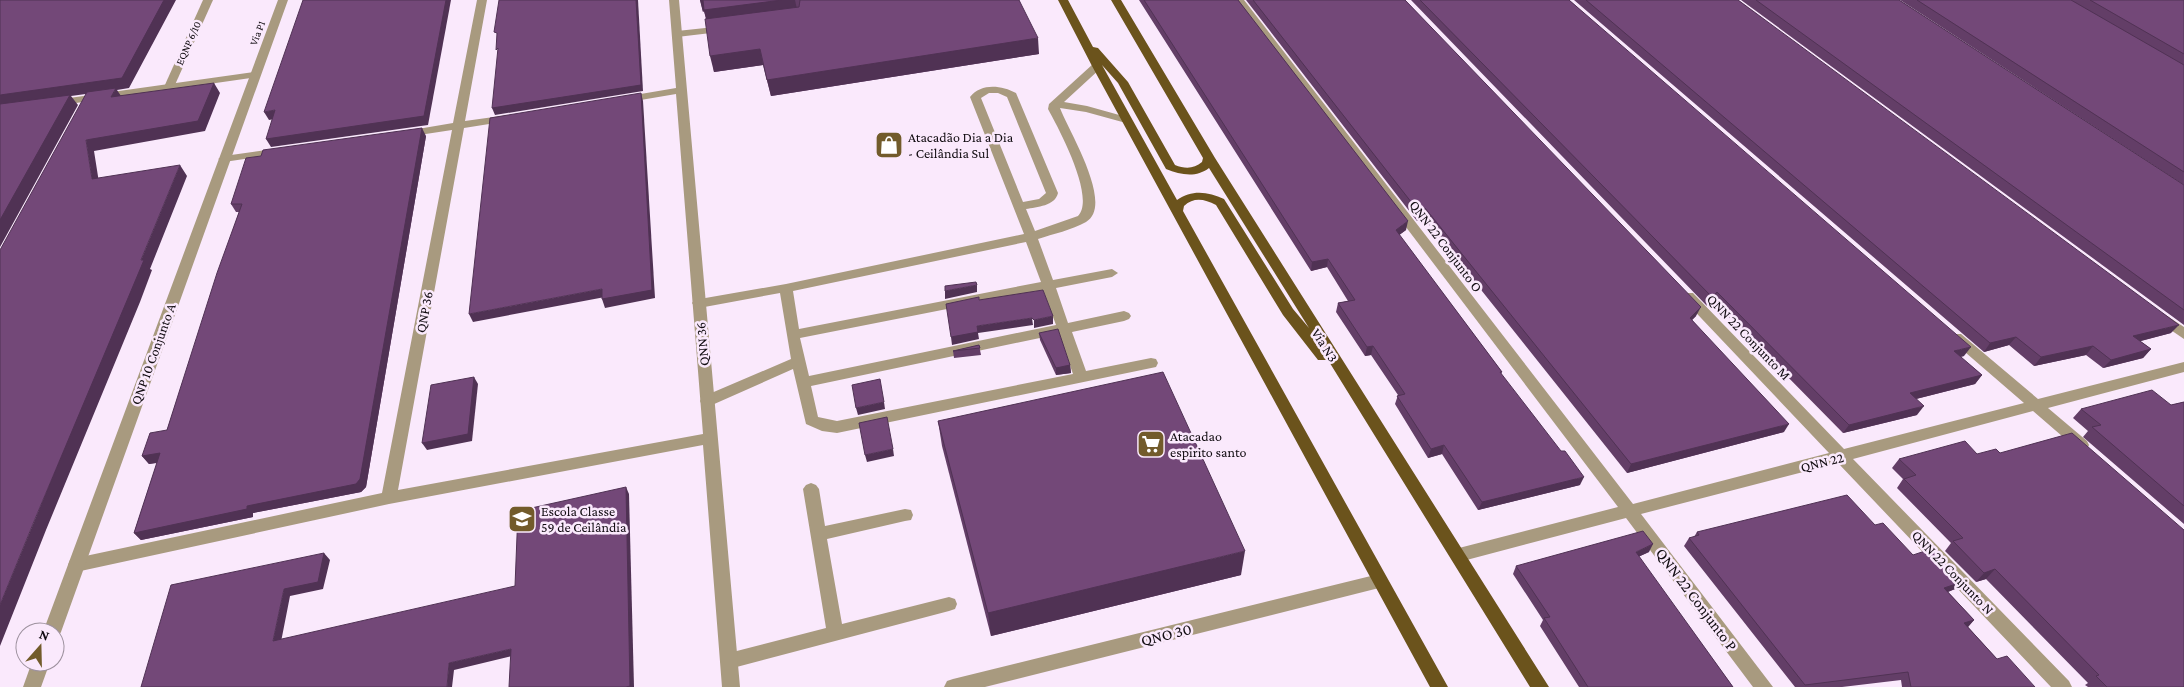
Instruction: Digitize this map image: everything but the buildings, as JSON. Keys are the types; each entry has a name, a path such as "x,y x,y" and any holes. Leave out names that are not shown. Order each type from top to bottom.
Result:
{"main road":[{"path":"1063,0 1126,120 1439,687"},
{"name":"Via N3","path":"1116,0 1208,158 1363,406 1459,555 1540,687"},
{"path":"1082,37 1124,82 1170,167 1182,172 1198,171 1208,163 1208,158"},
{"path":"1177,211 1178,205 1182,200 1197,196 1214,198 1224,206 1288,312 1363,406"}],"street":[{"name":"EQNP 6/10","path":"169,87 208,0"},
{"name":"Via P1","path":"254,75 283,0"},
{"name":"QNP 36","path":"389,498 482,0"},
{"name":"QNN 36","path":"674,0 731,687"},
{"name":"QNN 22 Conjunto O","path":"1239,0 1630,510"},
{"path":"677,34 733,27"},
{"path":"1054,104 1097,66"},
{"name":"EQNP 6/10","path":"39,105 254,75"},
{"name":"QNP 10 Conjunto A","path":"56,622 254,75"},
{"path":"614,101 682,90"},
{"path":"1019,206 1042,202 1051,196 1052,193 1012,94 998,90 978,93 975,97 1019,206 1032,237 1081,377"},
{"path":"79,116 89,98"},
{"path":"1054,104 1087,109 1126,120"},
{"path":"699,303 786,288 1032,237 1082,219 1088,214 1090,207 1082,171 1054,109 1054,104"},
{"path":"390,136 517,117"},
{"path":"224,159 292,150"},
{"path":"793,335 810,330 1112,273"},
{"name":"QNN 22 Conjunto M","path":"1678,286 1843,457"},
{"path":"786,288 793,335 811,420 822,425 837,427 1151,363"},
{"path":"2152,311 2184,334"},
{"path":"803,382 1124,316"},
{"path":"1947,329 2096,458"},
{"path":"707,401 799,361"},
{"name":"QNN 22","path":"1459,555 2037,407 2184,367"},
{"path":"76,565 389,498 710,438"},
{"name":"QNN 22 Conjunto N","path":"1843,457 2063,687"},
{"path":"811,489 835,634"},
{"name":"QNN 22 Conjunto P","path":"1630,510 1764,687"},
{"path":"818,534 905,515"},
{"name":"QNO 30","path":"952,687 1379,581"},
{"path":"729,661 949,604"},
{"path":"32,687 37,672"}],"place":[{"name":"Atacadão Dia a Dia - Ceilândia Sul","path":"889,145"},
{"name":"Atacadao espirito santo","path":"1151,444"},
{"name":"Escola Classe 59 de Ceilândia","path":"522,519"}]}
